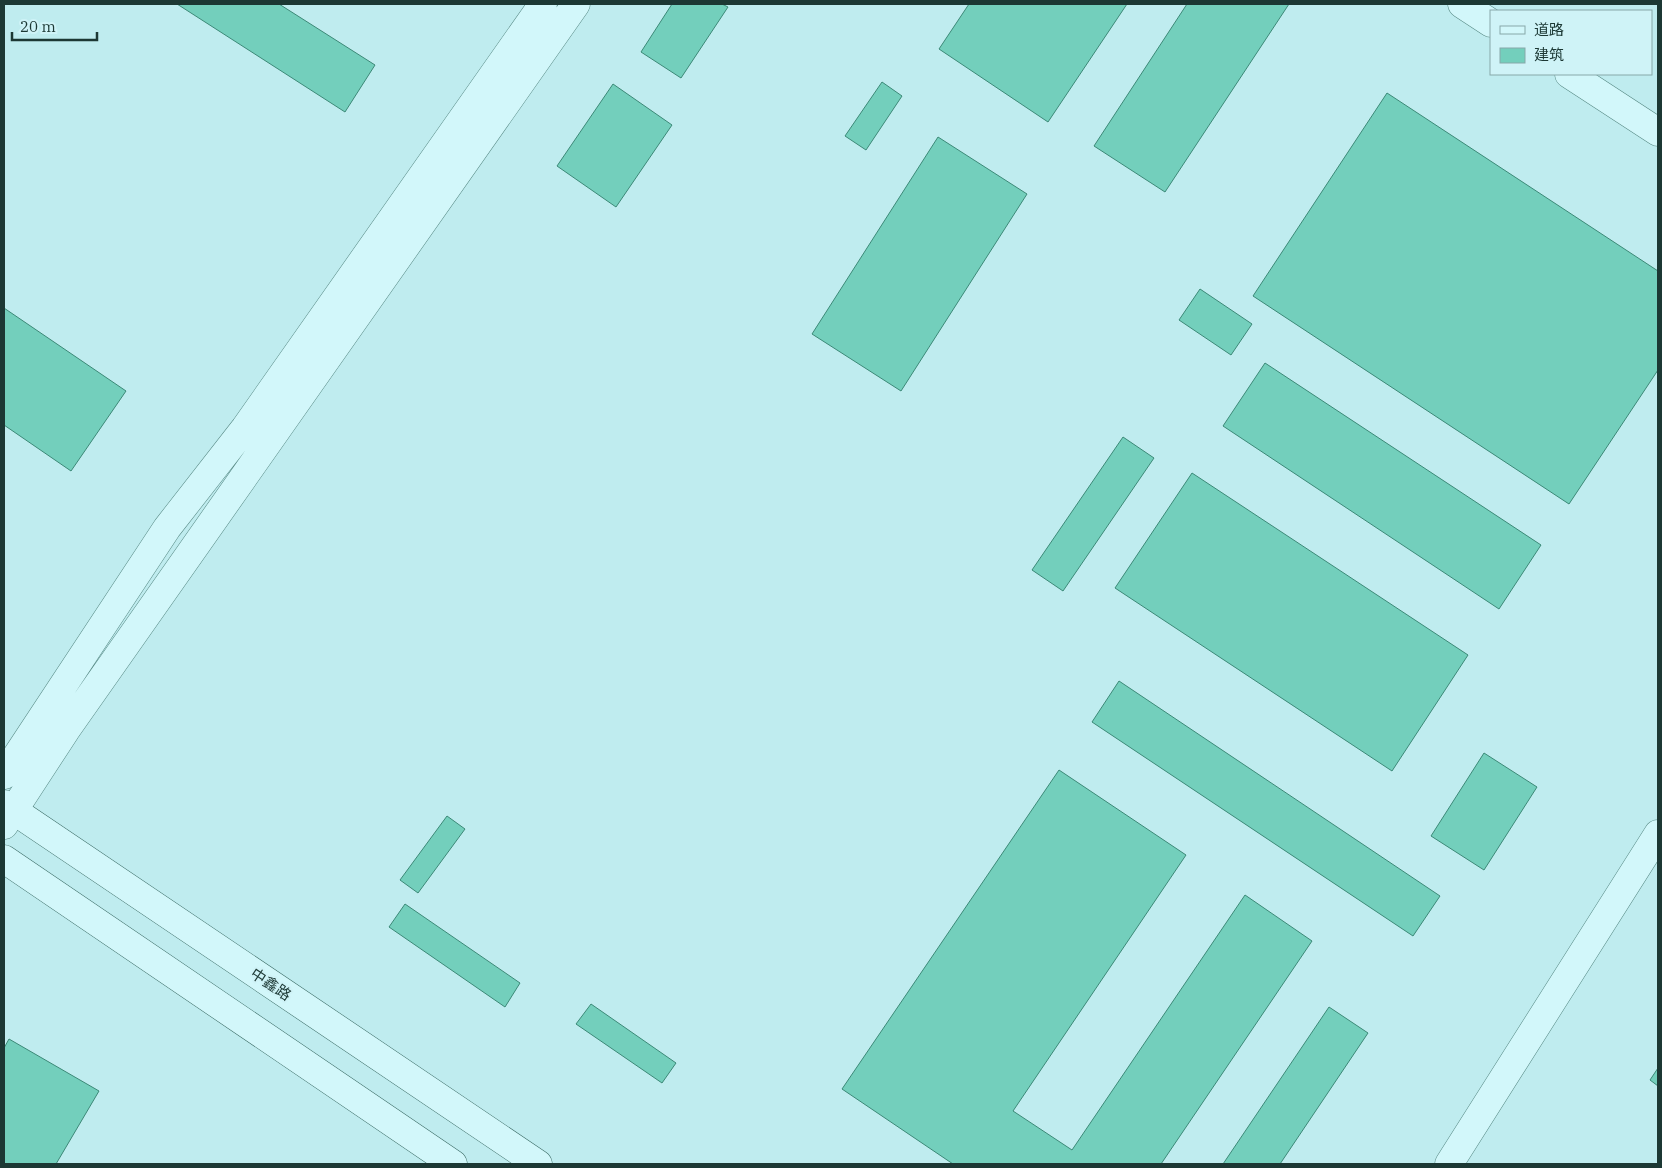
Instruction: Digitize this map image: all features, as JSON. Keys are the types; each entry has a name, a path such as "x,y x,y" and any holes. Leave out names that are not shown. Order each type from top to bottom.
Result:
{"street":[{"path":"4,775 167,528 245,428 543,4"},
{"path":"7,813 576,4"},
{"path":"1462,4 1490,22"},
{"path":"1571,75 1658,132"},
{"name":"中鑫路","path":"7,813 538,1164"},
{"path":"1449,1164 1658,834"},
{"path":"4,859 453,1164"}],"building":[{"path":"177,4 279,4 375,65 345,112"},
{"path":"672,4 722,4 728,7 681,78 641,52"},
{"path":"969,4 1127,4 1048,122 939,49"},
{"path":"1187,4 1289,4 1165,192 1094,146"},
{"path":"882,82 902,96 866,150 845,136"},
{"path":"613,84 672,125 616,207 557,166"},
{"path":"1387,93 1658,271 1658,370 1569,504 1253,296"},
{"path":"938,137 1027,194 901,391 812,334"},
{"path":"1200,289 1252,324 1231,355 1179,320"},
{"path":"4,308 126,391 71,471 4,425"},
{"path":"1265,363 1541,545 1499,609 1223,426"},
{"path":"1123,437 1154,458 1063,591 1032,570"},
{"path":"1192,473 1468,655 1392,771 1115,588"},
{"path":"1119,681 1440,896 1413,936 1092,722"},
{"path":"1484,753 1537,787 1484,870 1431,836"},
{"path":"1059,770 1186,855 1013,1111 1072,1150 1245,895 1312,941 1161,1164 953,1164 842,1089"},
{"path":"447,816 465,829 418,893 400,880"},
{"path":"405,904 520,983 505,1007 389,927"},
{"path":"591,1004 676,1063 662,1083 576,1024"},
{"path":"1329,1007 1368,1033 1280,1164 1223,1164"},
{"path":"9,1039 99,1091 56,1164 4,1164 4,1048"},
{"path":"1658,1068 1658,1086 1650,1080"}]}
